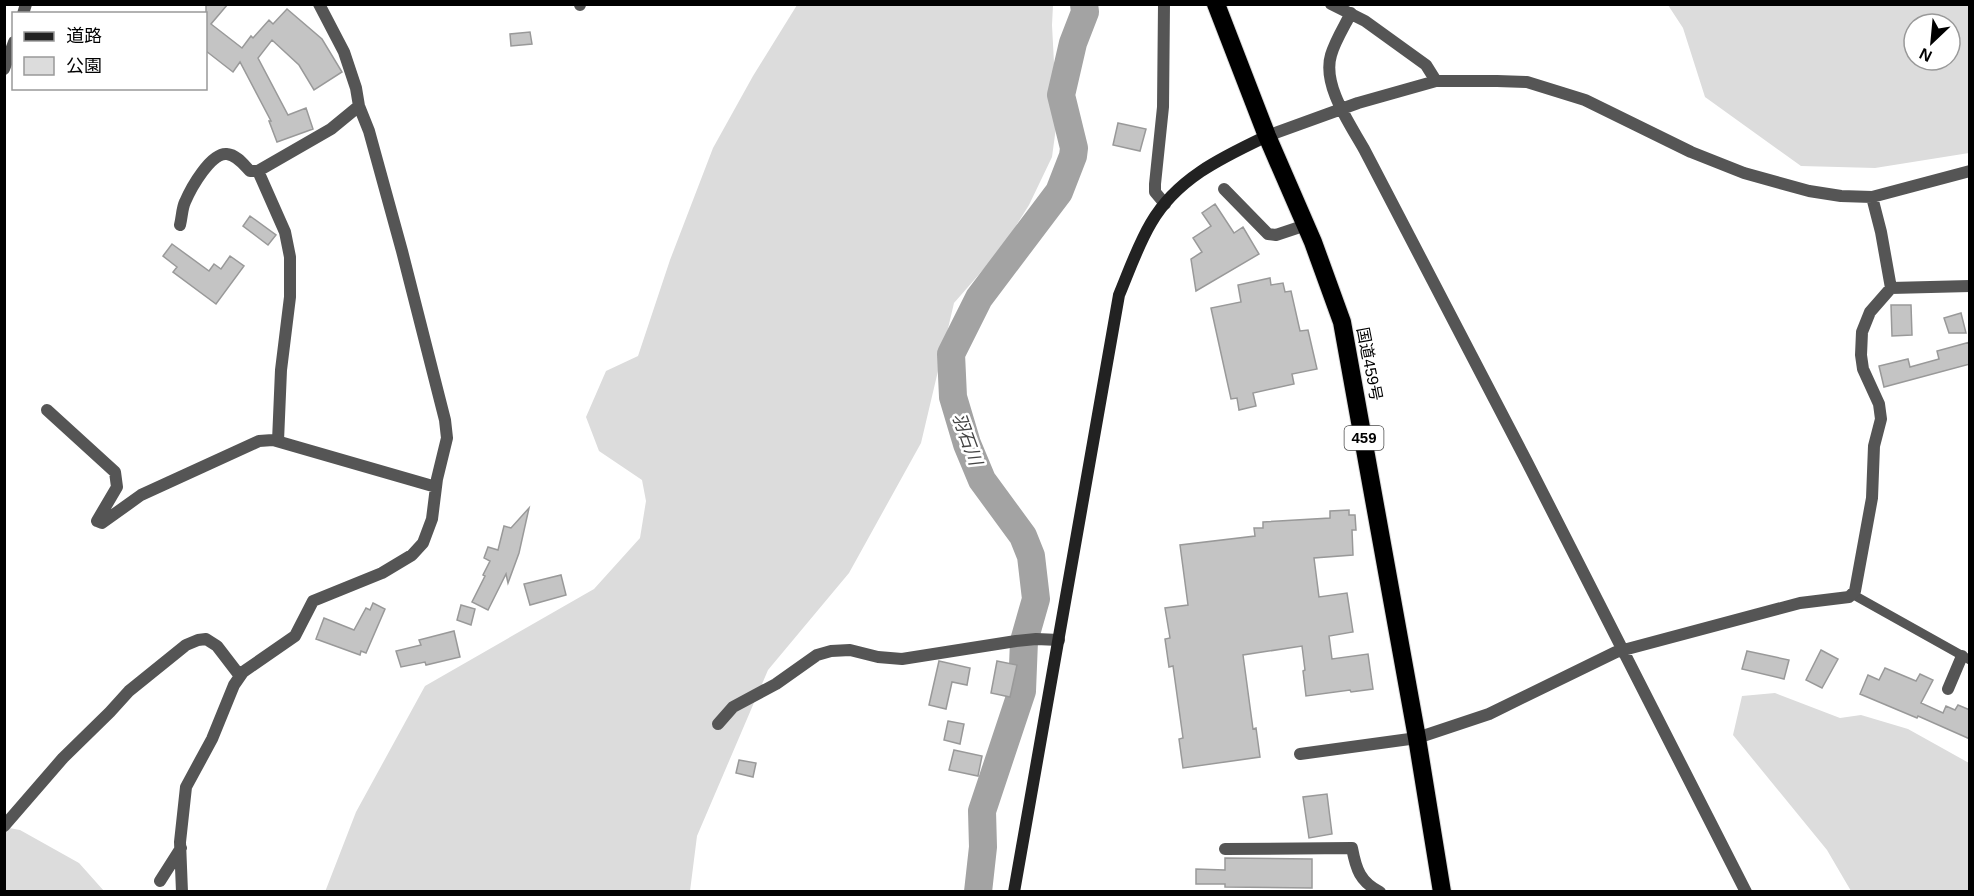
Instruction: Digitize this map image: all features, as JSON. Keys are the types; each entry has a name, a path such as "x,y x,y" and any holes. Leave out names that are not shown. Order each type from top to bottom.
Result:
{"highway":[{"name":"国道459号","path":"1216,4 1267,136 1306,225 1342,322 1417,738 1442,891"}],"street":[{"path":"182,891 181,848 186,788 212,739 234,685 240,676 295,636 313,601 382,573 412,555 423,543 428,534 447,438 446,420 369,131 359,106 356,88 344,52 319,4"},
{"path":"1164,4 1163,108 1155,192 1165,204"},
{"path":"1330,4 1365,21 1426,65 1436,81"},
{"path":"1351,13 1331,55 1328,70 1330,82 1342,109 1746,891"},
{"path":"4,69 12,47"},
{"path":"1014,891 1119,295 1151,222 1178,188 1218,159 1267,136 1342,109 1436,81 1527,82 1560,91 1613,112 1691,152 1744,173 1809,191 1841,196 1872,197 1970,171"},
{"path":"180,225 184,203 201,173 219,156 231,155 250,171 258,171 331,129 359,106"},
{"path":"258,171 285,232 290,257 290,297 281,370 278,441"},
{"path":"1224,189 1268,234 1276,235 1306,225"},
{"path":"1872,197 1891,288"},
{"path":"1300,754 1417,738 1489,714 1622,651 1800,603 1849,597 1855,591 1872,498 1874,446 1881,419 1879,404 1863,369 1862,332 1870,312 1891,288 1970,286"},
{"path":"47,411 115,472 117,487 97,521 102,523 141,495 259,441 278,441 436,487"},
{"path":"4,826 63,758 129,691 186,645 206,639 217,646 240,676"},
{"path":"718,724 733,707 776,684 817,655 831,651 850,650 878,657 902,658 1016,641 1059,640"},
{"path":"1948,689 1966,658"},
{"path":"160,881 181,848"},
{"path":"1225,849 1352,848 1360,877 1369,886 1380,891"}],"lane":[{"path":"1852,594 1966,658"}],"green space":[{"path":"797,5 1053,5 1057,120 1052,157 1029,205 1002,248 954,303 921,443 849,573 768,670 697,836 690,891 325,892 356,812 425,686 594,589 640,538 646,501 642,480 599,451 586,417 606,371 638,356 670,260 713,148 753,76"},
{"path":"1668,5 1969,5 1969,153 1875,168 1801,166 1705,97 1683,28"},
{"path":"1775,693 1840,718 1861,715 1908,729 1969,763 1969,891 1851,891 1827,850 1733,735 1742,696"},
{"path":"4,827 20,830 79,863 104,891 5,891"}],"building":[{"path":"206,4 228,4 211,24 242,48 251,36 253,38 269,20 273,24 287,9 322,39 342,72 314,90 299,65 272,40 258,58 288,115 306,108 313,129 277,142 269,121 271,121 240,62 233,72 207,52"},
{"path":"530,32 532,44 511,46 510,34"},
{"path":"1118,123 1146,129 1140,151 1113,145"},
{"path":"1215,204 1234,233 1243,227 1259,254 1196,291 1191,259 1202,252 1193,238 1211,226 1202,213"},
{"path":"250,216 276,235 268,245 243,226"},
{"path":"172,244 209,271 214,264 221,269 230,256 244,266 216,304 173,272 177,267 163,256"},
{"path":"1270,278 1271,285 1283,283 1285,292 1291,291 1300,331 1308,330 1317,369 1292,374 1294,384 1253,393 1256,406 1239,410 1237,398 1231,399 1211,308 1241,302 1238,285"},
{"path":"1891,305 1911,305 1912,335 1892,336"},
{"path":"1961,313 1966,333 1949,333 1944,318"},
{"path":"1970,342 1970,364 1884,387 1879,366 1908,359 1910,367 1939,359 1937,351"},
{"path":"529,508 519,553 508,583 506,574 488,610 472,602 490,561 484,558 488,547 498,550 504,526 511,528"},
{"path":"1349,510 1349,515 1355,515 1356,530 1352,530 1353,555 1314,558 1319,597 1347,593 1353,632 1329,636 1332,659 1368,654 1373,689 1306,696 1302,646 1243,655 1253,729 1256,728 1260,757 1183,768 1179,739 1183,738 1173,666 1169,667 1165,639 1170,638 1165,608 1188,605 1180,545 1255,536 1254,528 1263,528 1263,522 1330,518 1330,511"},
{"path":"561,575 566,595 530,605 524,584"},
{"path":"373,603 385,609 366,653 361,651 360,655 316,639 324,618 354,630 366,608 370,610"},
{"path":"461,605 475,609 471,625 457,620"},
{"path":"454,631 460,657 426,665 425,662 401,667 396,651 421,645 419,640"},
{"path":"1821,650 1838,659 1822,688 1806,680"},
{"path":"1747,651 1789,660 1784,679 1742,669"},
{"path":"939,661 970,668 967,685 952,682 946,709 929,705"},
{"path":"997,661 1017,665 1010,697 991,693"},
{"path":"1885,668 1916,681 1920,674 1933,680 1921,703 1943,713 1946,706 1955,710 1958,705 1970,710 1970,739 1860,694 1868,675 1879,680"},
{"path":"948,721 964,724 960,744 944,740"},
{"path":"954,750 982,756 978,776 949,770"},
{"path":"739,760 756,763 753,777 736,773"},
{"path":"1327,794 1332,834 1309,838 1303,797"},
{"path":"1225,858 1312,859 1312,888 1225,887 1225,884 1196,884 1196,869 1225,870"}],"waterway":[{"name":"羽石川","path":"978,892 983,847 982,811 1022,691 1024,641 1036,599 1031,556 1023,536 982,480 967,444 953,397 951,354 979,298 1059,192 1073,156 1074,148 1061,95 1073,43 1085,12 1084,4"}]}
